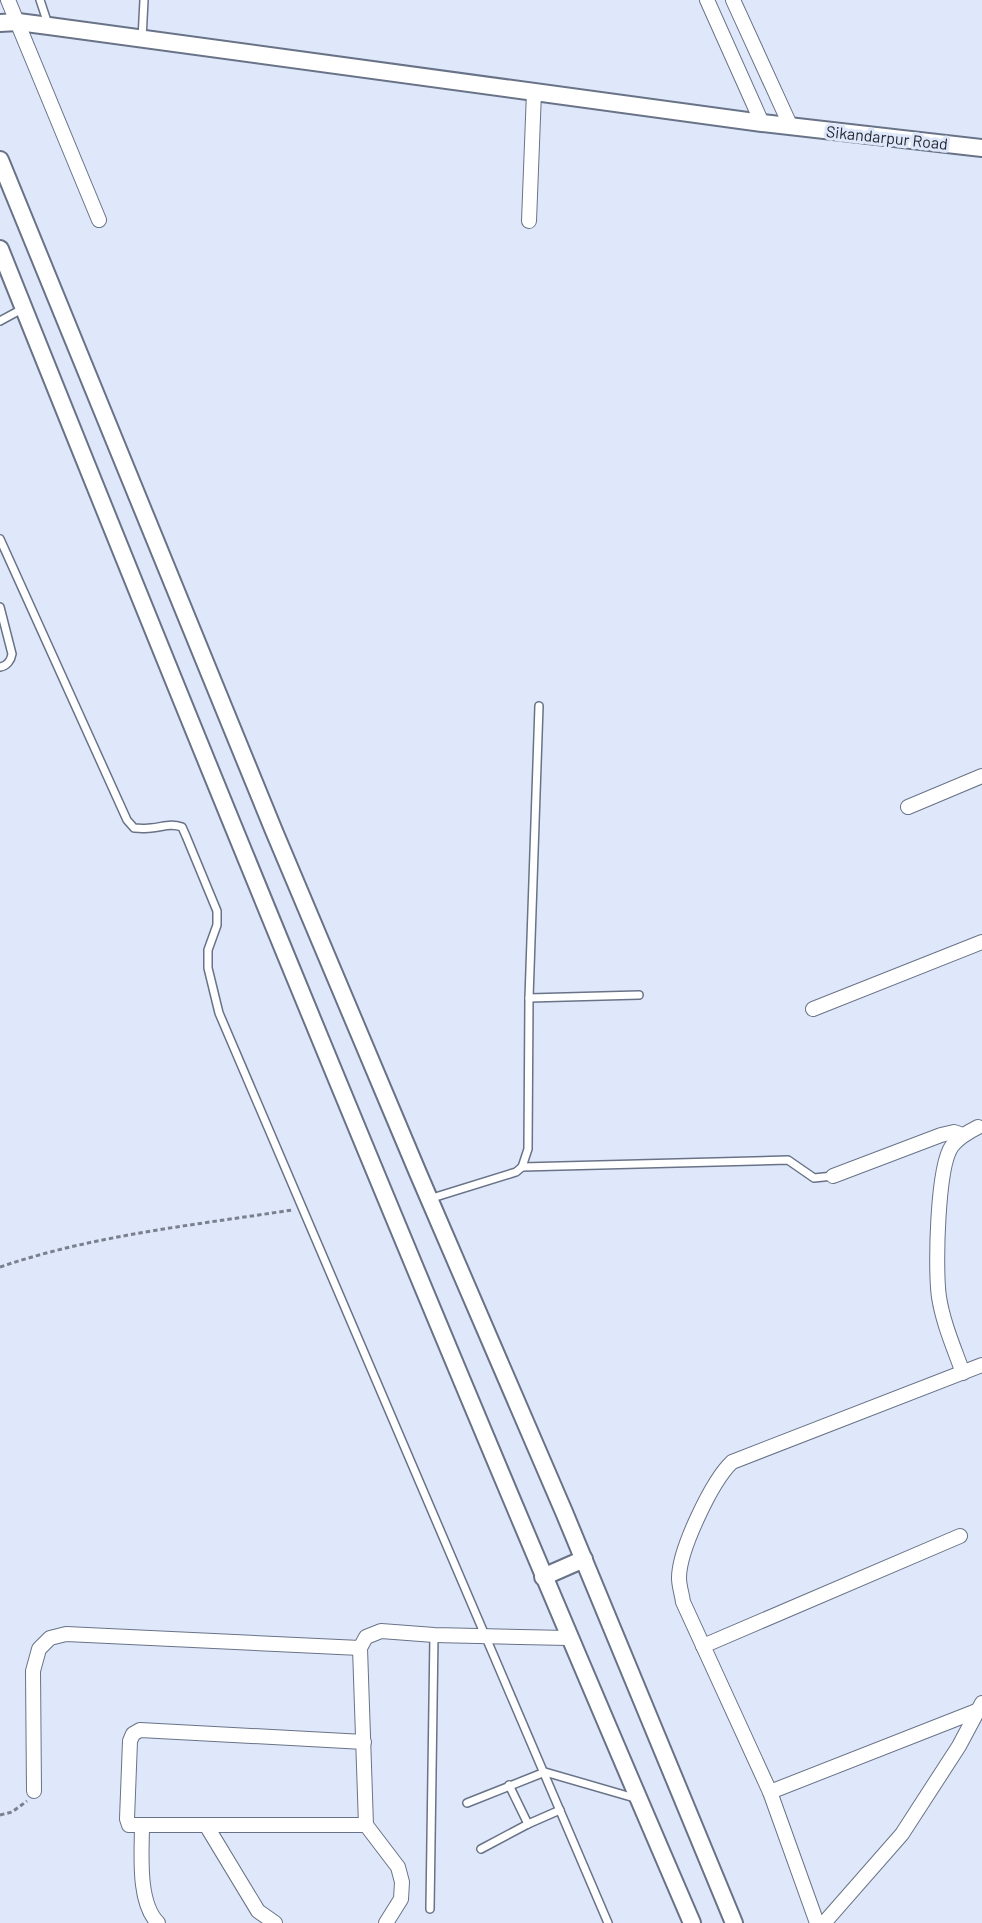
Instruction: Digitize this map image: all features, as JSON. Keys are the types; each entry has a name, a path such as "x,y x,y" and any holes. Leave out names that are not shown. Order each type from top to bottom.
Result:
{"street":[{"path":"8,0 99,220"},
{"path":"707,0 762,123"},
{"path":"733,0 791,127"},
{"name":"Sikandarpur Road","path":"0,23 18,22 49,26 791,127 982,148"},
{"path":"529,221 534,92"},
{"path":"0,160 274,831 584,1559 734,1923"},
{"path":"0,249 5,276 24,308 209,770 543,1578 692,1923"},
{"path":"908,807 982,776"},
{"path":"813,1009 982,942"},
{"path":"963,1373 944,1322 939,1297 936,1261 939,1210 946,1161 951,1148 963,1135 981,1126"},
{"path":"833,1176 941,1135 954,1132 963,1135"},
{"path":"817,1923 770,1792 682,1602 679,1577 686,1549 711,1490 722,1471 732,1462 982,1365"},
{"path":"703,1646 960,1536"},
{"path":"543,1578 584,1559"},
{"path":"386,1923 400,1899 402,1882 398,1867 366,1825 360,1648 366,1637 381,1631 434,1635 568,1638"},
{"path":"34,1791 33,1671 39,1649 50,1638 66,1634 360,1648"},
{"path":"770,1792 981,1706"},
{"path":"824,1923 902,1834 959,1746 981,1706"},
{"path":"364,1742 140,1730 133,1734 130,1741 127,1819 129,1824 142,1825 366,1825"},
{"path":"142,1825 145,1898 152,1917 158,1923"},
{"path":"206,1825 258,1911 275,1923"}],"lane":[{"path":"40,0 49,26"},
{"path":"142,39 144,0"},
{"path":"0,321 24,308"},
{"path":"0,539 127,820 134,828 151,828 164,824 182,827 217,911 217,925 208,950 208,968 219,1012 609,1923"},
{"path":"0,607 12,654 7,664 0,667"},
{"path":"429,1199 516,1172 522,1167 528,1149 529,998 539,706"},
{"path":"529,998 639,995"},
{"path":"522,1167 788,1160 814,1178 833,1176"},
{"path":"430,1909 434,1635"},
{"path":"467,1803 545,1772 638,1799"},
{"path":"509,1785 528,1824"},
{"path":"481,1849 560,1810"}],"path":[{"path":"0,1267 23,1259 124,1236 302,1208"},
{"path":"0,1815 12,1812 29,1800 34,1791"}]}
